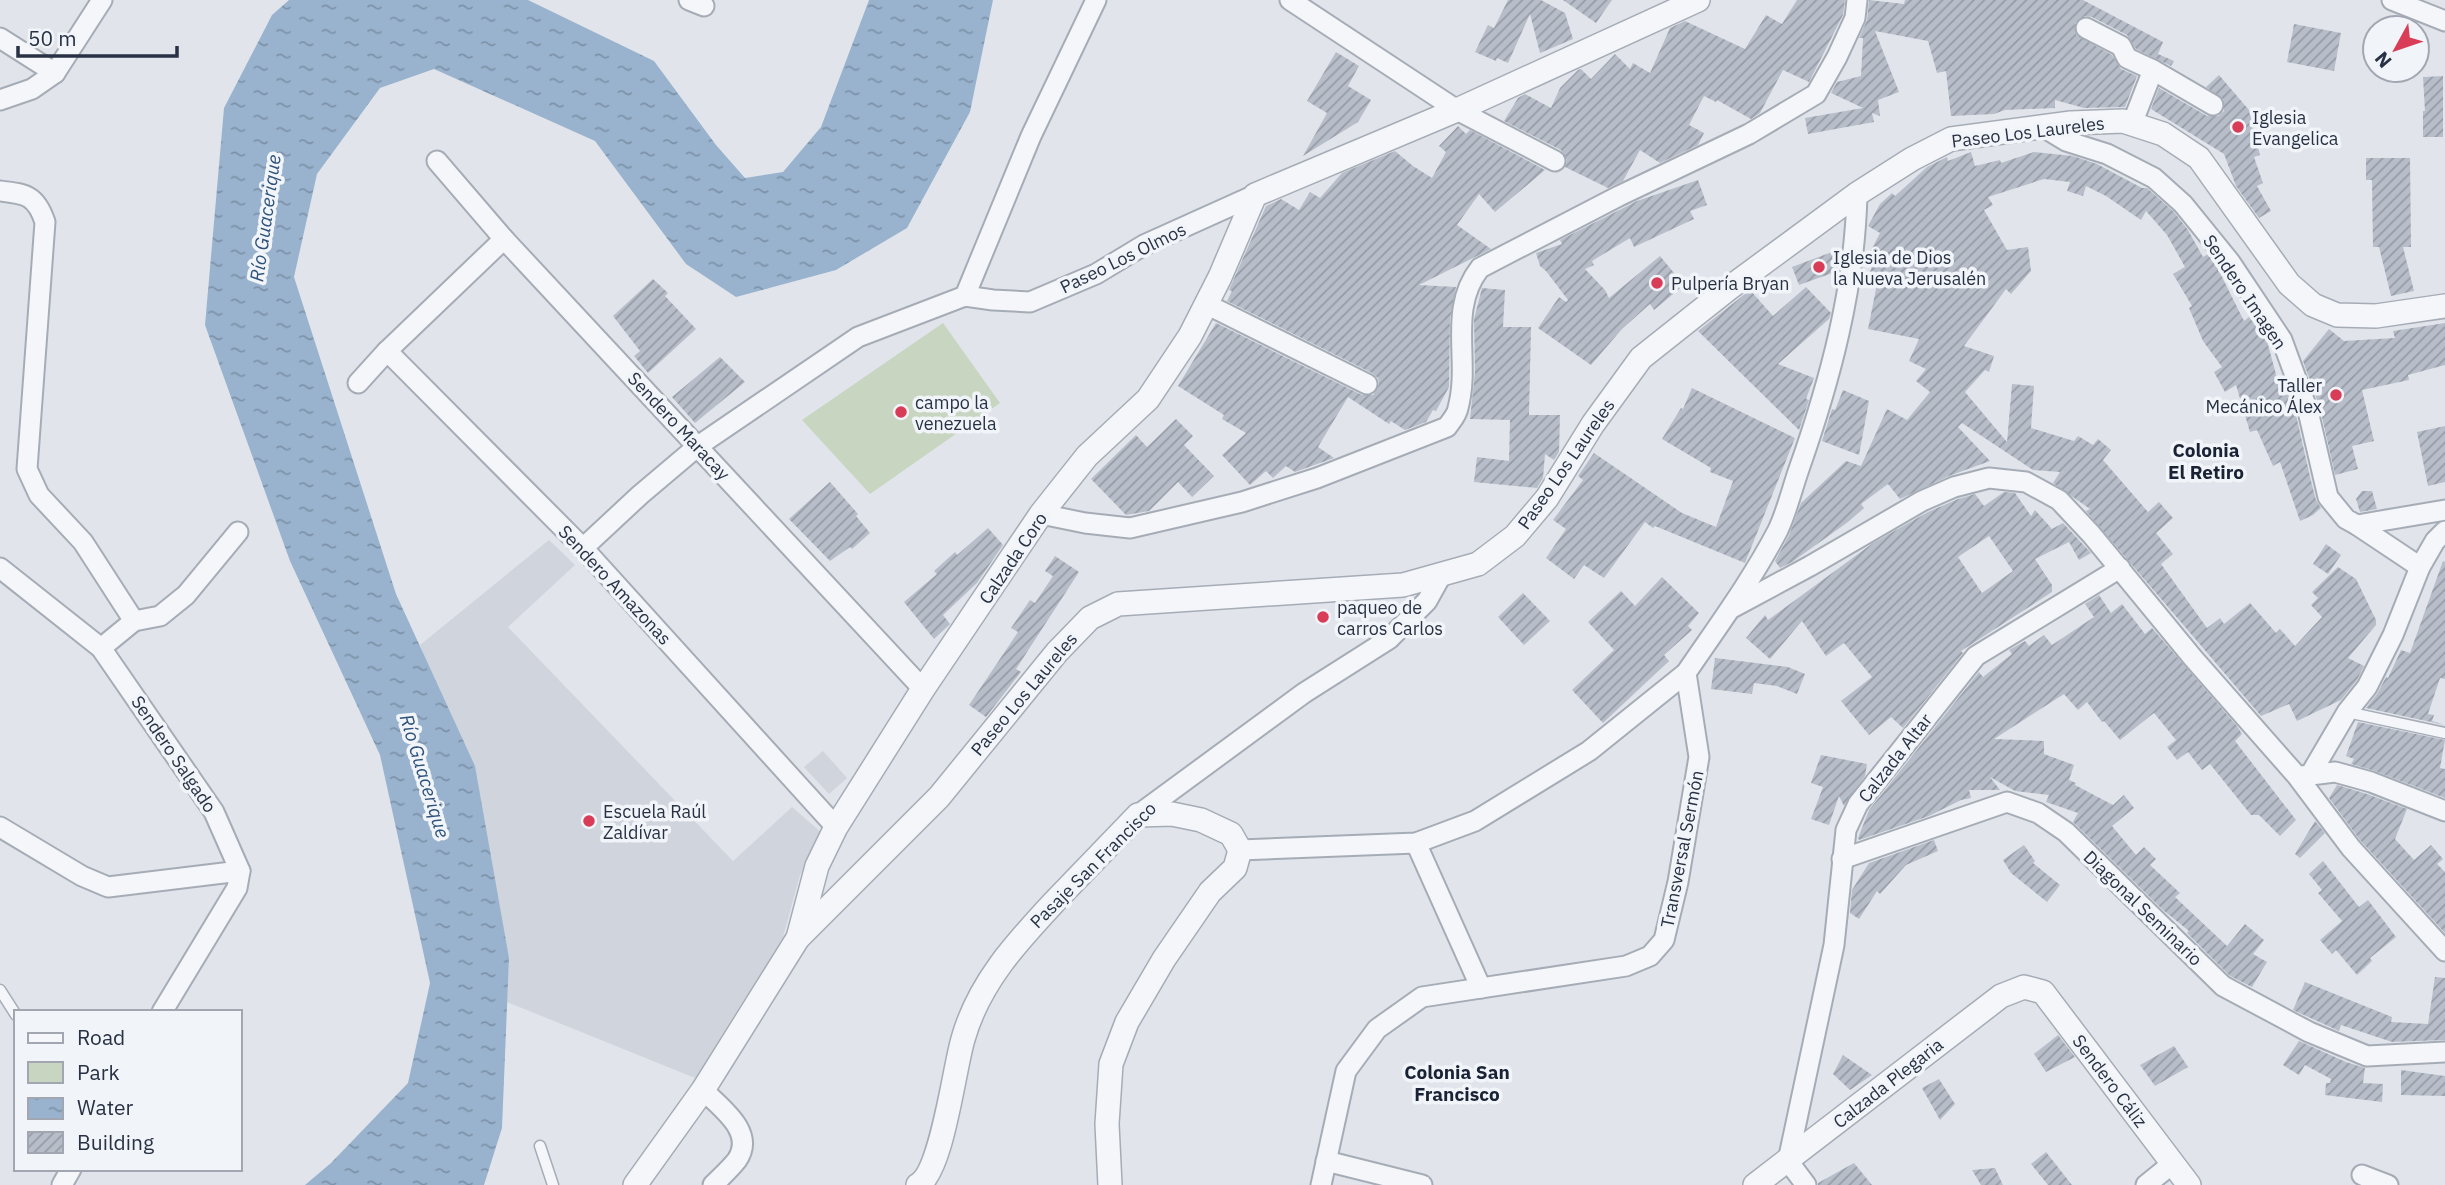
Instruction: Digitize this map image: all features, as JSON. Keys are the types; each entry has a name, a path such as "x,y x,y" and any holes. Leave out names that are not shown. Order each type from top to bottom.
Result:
{"street":[{"path":"0,100 32,89 55,73 102,0"},
{"path":"965,296 1031,136 1096,0"},
{"path":"1290,0 1457,110 1555,162"},
{"name":"Paseo Los Olmos","path":"583,548 698,446 858,337 965,296 1030,302 1096,274 1144,246 1255,195 1457,110 1698,0"},
{"path":"1041,514 1130,528 1242,502 1317,478 1412,443 1447,427 1458,411 1461,391 1462,303 1469,281 1480,268 1619,195 1749,134 1816,94 1855,18 1857,0"},
{"path":"2392,0 2445,21"},
{"path":"2086,28 2121,46 2127,58 2152,69 2213,105"},
{"path":"0,38 55,73"},
{"path":"2132,124 2152,69"},
{"name":"Paseo Los Laureles","path":"635,1185 703,1090 798,938 939,797 1056,652 1090,618 1118,604 1403,585 1478,564 1516,536 1547,498 1593,424 1641,358 1728,289 1857,194 1912,159 1951,139 2071,123 2110,121 2123,121 2163,134 2199,158 2289,284 2313,305 2337,315 2375,316 2445,306"},
{"name":"Sendero Imagen","path":"2043,127 2066,141 2107,154 2154,178 2183,204 2230,262 2282,340 2308,411 2328,497 2335,509 2420,567"},
{"name":"Sendero Maracay","path":"437,161 504,239 923,689"},
{"path":"0,191 26,194 40,205 45,222 27,469 39,495 83,542 134,621"},
{"path":"1240,850 1416,844 1475,821 1589,751 1686,673 1730,609 1779,528 1812,433 1840,328 1856,245 1857,194"},
{"name":"Calzada Coro","path":"798,938 817,866 836,827 923,689 1041,514 1087,456 1148,399 1190,336 1255,195"},
{"path":"358,383 387,351 504,239"},
{"path":"1206,304 1367,384"},
{"name":"Sendero Amazonas","path":"387,351 583,548 836,827"},
{"path":"1730,609 1922,501 1954,487 1990,478 2026,482 2059,500 2120,568 2193,658 2304,776 2351,848 2445,951"},
{"path":"2357,525 2445,510"},
{"path":"2304,776 2367,687 2388,645 2420,567 2435,541 2445,531"},
{"path":"101,648 134,621 160,616 186,596 238,532"},
{"name":"Sendero Salgado","path":"0,568 101,648 214,812 240,871"},
{"name":"Calzada Altar","path":"1788,1161 1834,945 1846,830 1858,804 1976,656 2120,568"},
{"name":"Pasaje San Francisco","path":"921,1184 932,1167 940,1143 962,1040 976,1003 996,969 1016,943 1138,815 1304,693 1389,639 1427,601 1442,574"},
{"name":"Transversal Sermón","path":"1321,1185 1346,1071 1377,1029 1422,996 1626,966 1650,956 1664,940 1678,882 1699,757 1686,673"},
{"path":"2304,776 2335,772 2371,782 2445,811"},
{"name":"Diagonal Seminario","path":"1842,859 2007,802 2038,813 2066,832 2223,986 2309,1032 2367,1056 2445,1052"},
{"path":"1110,1185 1107,1124 1111,1064 1127,1022 1164,959 1210,892 1235,868 1240,850 1231,834 1201,820 1172,814 1138,815"},
{"path":"0,828 82,876 108,887 240,871 237,888 163,1010"},
{"path":"1416,844 1480,988"},
{"name":"Calzada Plegaria","path":"1755,1185 2001,996 2024,987"},
{"name":"Sendero Cáliz","path":"2024,987 2043,992 2189,1185"},
{"path":"703,1090 737,1125 743,1136 742,1150 736,1160 713,1185"},
{"path":"1326,1161 1422,1185"},
{"path":"1788,1161 1806,1185"},
{"path":"2146,1185 2172,1164"},
{"path":"2362,1175 2388,1185"}],"lane":[{"path":"2347,712 2445,733"},
{"path":"0,990 14,1012"},
{"path":"540,1146 554,1185"}],"shaded area":[{"name":"Escuela Raúl Zaldívar","path":"549,540 575,565 508,627 733,861 792,807 823,834 800,875 783,937 695,1078 507,1002 509,958 420,645"},
{"path":"823,751 847,778 829,794 804,767"}],"green space":[{"name":"campo la venezuela","path":"943,323 1000,403 870,494 802,420"}],"water":[{"name":"Río Guacerique","path":"289,0 528,0 654,61 716,145 745,178 783,172 821,127 869,0 993,0 970,112 907,228 836,270 736,297 686,264 595,141 434,69 380,88 317,174 294,277 396,594 475,766 509,958 502,1128 484,1185 305,1185 331,1163 408,1083 430,983 380,755 290,561 205,325 224,108 272,15"}],"building":[{"path":"1508,0 1541,0 1565,13 1573,39 1540,53 1530,14 1508,63 1475,52 1488,25 1494,28"},
{"path":"1563,0 1612,0 1596,23"},
{"path":"1797,0 1845,0 1843,15 1809,82 1783,70 1760,113 1751,119 1717,100 1716,102 1704,96 1689,125 1704,133 1698,145 1660,163 1640,150 1623,181 1608,188 1565,167 1567,160 1561,150 1504,121 1518,98 1525,94 1551,108 1560,88 1578,70 1581,69 1591,79 1615,54 1630,69 1633,63 1650,73 1670,28 1685,21 1745,49 1766,15 1782,24"},
{"path":"1869,0 1904,4 1905,0 2083,0 2163,42 2158,54 2174,61 2171,66 2136,49 2127,35 2085,16 2075,23 2076,35 2112,55 2121,69 2137,76 2125,107 2084,108 2055,100 2055,108 1951,116 1946,71 1937,73 1928,41 1875,31 1899,92 1878,100 1880,116 1872,113 1874,122 1808,134 1805,118 1863,108 1831,93 1837,82 1861,76 1863,38 1859,38 1867,20"},
{"path":"2294,24 2341,33 2334,71 2287,62"},
{"path":"1336,52 1359,66 1348,86 1371,100 1358,122 1303,156 1327,113 1307,101"},
{"path":"2219,75 2249,110 2260,155 2254,157 2263,183 2257,186 2271,211 2259,218 2236,186 2224,154 2151,109 2159,88 2207,116 2218,116 2224,111 2224,100 2206,87"},
{"path":"2443,76 2443,137 2423,137 2423,84 2431,84 2431,77"},
{"path":"1458,126 1466,134 1470,130 1545,170 1495,212 1479,194 1457,225 1491,249 1419,285 1456,287 1450,318 1449,387 1436,411 1433,410 1426,422 1405,430 1391,421 1389,424 1348,397 1318,447 1334,458 1295,472 1286,466 1273,478 1266,471 1250,485 1222,455 1246,433 1222,419 1224,415 1178,386 1216,323 1362,395 1373,395 1379,384 1378,378 1372,373 1227,301 1232,291 1229,290 1266,206 1281,199 1299,210 1310,192 1320,198 1342,173 1395,151 1432,178 1446,152 1439,146"},
{"path":"1971,152 1975,166 2000,160 2001,163 2034,152 2073,156 2097,164 2142,188 2147,188 2174,212 2203,257 2208,254 2214,261 2244,321 2249,317 2267,341 2280,389 2285,383 2296,415 2316,500 2321,508 2313,515 2300,521 2280,462 2273,466 2257,430 2250,432 2236,385 2225,392 2214,372 2222,367 2203,341 2189,308 2192,306 2173,274 2185,267 2167,235 2146,211 2141,220 2086,186 2083,196 2067,191 2070,182 2044,179 1988,197 1993,205 1984,210 2007,250 2028,247 2031,271 2011,294 2006,289 1964,346 1994,356 1989,372 1985,370 1965,392 2007,442 2012,384 2034,386 2031,428 2074,441 2078,436 2093,445 2098,439 2111,450 2103,460 2148,512 2159,502 2173,518 2156,533 2173,554 2161,564 2207,628 2220,618 2224,624 2250,603 2276,633 2280,629 2295,646 2322,617 2311,605 2318,598 2312,592 2338,567 2356,579 2376,625 2348,658 2364,666 2341,700 2297,721 2289,704 2261,716 2086,511 2090,509 2053,483 2060,472 2033,470 1962,423 1958,427 1990,461 1949,476 1900,499 1888,484 1861,504 1864,508 1848,522 1792,562 1780,568 1775,561 1789,535 1801,503 1846,461 1861,466 1887,409 1907,420 1930,392 1916,381 1926,369 1909,361 1919,339 1868,329 1879,274 1865,287 1875,257 1866,260 1880,233 1868,226 1880,204 1892,193 1895,196 1927,167 1947,157 1948,161"},
{"path":"2366,158 2410,158 2411,247 2403,247 2414,291 2391,296 2379,247 2373,247 2372,180 2366,180"},
{"path":"1698,180 1707,205 1690,211 1694,219 1634,247 1630,238 1592,261 1594,265 1585,269 1609,298 1660,256 1684,285 1654,310 1650,304 1622,329 1591,365 1538,328 1559,297 1566,302 1568,300 1540,266 1536,253 1562,244 1560,240 1637,201"},
{"name":"Iglesia de Dios la Nueva Jerusalén","path":"1840,249 1838,271 1799,285 1792,267"},
{"path":"653,279 668,293 665,296 696,329 648,373 634,356 640,351 613,316"},
{"path":"1806,287 1831,313 1829,319 1778,364 1814,378 1799,430 1698,331 1750,290 1773,316"},
{"path":"1482,288 1505,290 1503,327 1531,327 1529,415 1560,415 1559,452 1554,460 1545,454 1543,478 1537,488 1474,482 1477,457 1509,461 1510,420 1470,419 1475,372 1474,319"},
{"path":"2445,323 2445,365 2408,375 2409,380 2362,390 2374,441 2352,446 2358,469 2335,475 2320,408 2303,361 2329,329 2344,341 2395,338 2393,331"},
{"path":"720,357 745,382 695,423 672,397"},
{"path":"1692,388 1795,438 1745,563 1655,526 1653,528 1645,522 1604,578 1584,565 1574,579 1546,558 1566,529 1553,520 1583,480 1578,476 1594,453 1682,513 1716,527 1733,481 1710,472 1711,468 1662,439 1681,408 1683,409"},
{"path":"1843,390 1869,401 1859,455 1822,441 1832,409 1835,410"},
{"path":"1176,419 1193,436 1184,445 1214,476 1192,497 1178,482 1149,511 1126,515 1091,479 1136,435 1147,447"},
{"path":"2445,426 2445,482 2428,486 2417,432"},
{"path":"830,482 858,514 856,516 870,533 852,549 850,547 830,561 789,519"},
{"path":"2362,491 2372,491 2377,509 2360,512 2356,499"},
{"path":"2004,492 2015,493 2031,516 2035,510 2052,529 2063,523 2091,553 2079,560 2069,542 2035,559 2052,585 2052,592 1961,651 1963,653 1903,728 1891,717 1869,735 1841,701 1872,677 1844,643 1826,656 1802,621 1770,659 1746,638 1765,615 1768,620 1873,543 1928,512 1975,494 1984,506","holes":["1989,536 2013,571 1982,593 1958,557"]},
{"path":"988,528 1003,545 977,583 943,615 950,624 934,639 904,602 937,574 934,571 955,552 957,555"},
{"path":"2326,544 2341,555 2328,574 2313,564"},
{"path":"1055,556 1079,572 1016,669 1021,672 986,717 969,705 1018,632 1011,628 1030,600 1035,603 1053,576 1045,571"},
{"path":"2443,561 2445,679 2440,678 2428,714 2434,715 2432,721 2445,725 2366,708 2386,677 2388,678 2401,650 2410,653"},
{"path":"1662,577 1699,613 1688,626 1692,630 1664,655 1669,661 1603,723 1572,690 1614,650 1588,622 1621,591 1635,606"},
{"path":"1523,593 1550,621 1524,645 1498,617"},
{"path":"2099,595 2111,613 2122,604 2145,634 2152,628 2237,726 2242,734 2235,741 2296,820 2280,836 2259,815 2251,815 2210,764 2202,770 2188,752 2177,760 2167,747 2176,740 2154,713 2120,740 2087,702 2078,710 2064,694 1994,739 2044,741 2044,754 2074,765 2069,780 2076,783 2075,785 2113,805 2124,795 2134,808 2112,826 2136,855 2144,847 2156,859 2150,865 2180,893 2175,897 2227,946 2245,924 2264,940 2253,954 2267,962 2252,987 2230,976 2187,933 2189,931 2163,910 2073,822 2078,813 2046,802 2049,795 2015,791 1990,777 2000,790 1969,790 1971,798 1961,800 1929,816 1859,840 1858,838 1869,810 1979,672 1983,677 2012,654 2009,650 2025,641 2029,646 2044,635 2052,645 2094,617 2085,604"},
{"path":"1715,658 1788,667 1805,674 1797,694 1777,686 1754,683 1752,694 1711,689"},
{"path":"2358,722 2445,740 2440,768 2445,769 2445,798 2351,764 2354,759 2346,756"},
{"path":"1821,755 1867,764 1865,776 1844,806 1839,796 1829,825 1811,819 1823,787 1811,783"},
{"path":"2337,785 2407,809 2395,839 2414,860 2431,845 2443,859 2437,864 2445,872 2445,933 2360,840 2329,798"},
{"path":"2315,821 2325,833 2300,858 2295,854"},
{"path":"1934,840 1938,851 1906,865 1880,894 1877,891 1859,919 1850,913 1852,890 1869,863"},
{"path":"2024,845 2035,861 2033,863 2060,885 2047,902 2011,873 2003,860"},
{"path":"2323,861 2359,907 2368,900 2396,937 2370,958 2372,961 2357,975 2336,950 2332,954 2320,940 2342,921 2318,893 2322,890 2309,874"},
{"path":"2435,977 2445,978 2445,1040 2392,1042 2341,1025 2339,1031 2293,1010 2305,982 2392,1017 2391,1022 2428,1024"},
{"path":"2058,1035 2075,1057 2046,1072 2034,1054"},
{"path":"2299,1041 2365,1068 2363,1083 2383,1084 2382,1102 2325,1095 2326,1083 2330,1083 2331,1079 2305,1065 2299,1075 2283,1065"},
{"path":"2174,1046 2188,1067 2155,1086 2140,1065"},
{"path":"1843,1055 1872,1075 1850,1090 1833,1074"},
{"path":"2401,1070 2445,1076 2445,1096 2401,1095"},
{"path":"1939,1079 1955,1104 1940,1120 1922,1088"},
{"path":"2046,1152 2072,1185 2048,1185 2031,1164"},
{"path":"1854,1163 1872,1185 1818,1185 1818,1183"},
{"path":"1995,1168 2003,1185 1981,1185 1972,1170"}],"place":[{"name":"Iglesia Evangelica","path":"2238,127"},
{"name":"Iglesia de Dios la Nueva Jerusalén","path":"1819,267"},
{"name":"Pulpería Bryan","path":"1657,283"},
{"name":"Taller Mecánico Álex","path":"2336,395"},
{"name":"campo la venezuela","path":"901,412"},
{"name":"paqueo de carros Carlos","path":"1323,617"},
{"name":"Escuela Raúl Zaldívar","path":"589,821"}],"district":[{"name":"Colonia El Retiro","path":"2206,461"},
{"name":"Colonia San Francisco","path":"1457,1083"}]}
